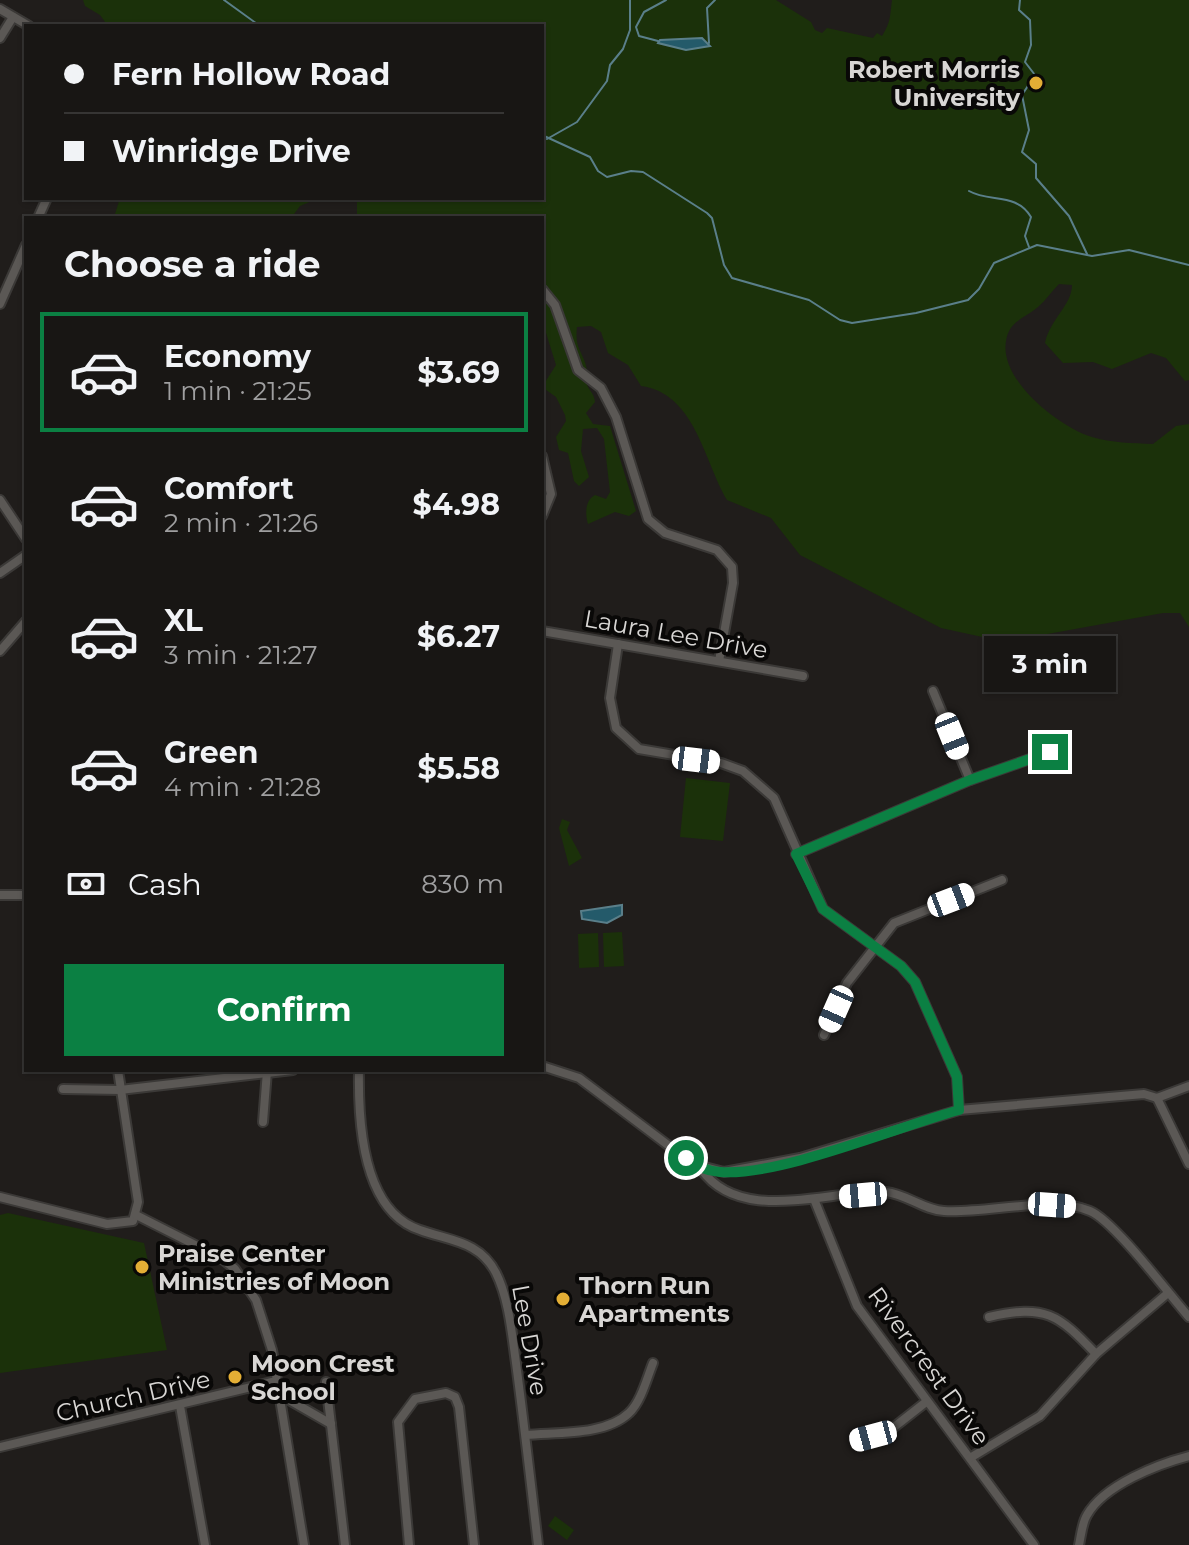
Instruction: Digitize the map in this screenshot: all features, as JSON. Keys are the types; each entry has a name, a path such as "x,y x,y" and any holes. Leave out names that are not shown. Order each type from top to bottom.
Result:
{"street":[{"path":"0,9 25,24"},
{"path":"0,38 13,17"},
{"path":"0,304 24,250"},
{"path":"544,291 555,305 578,370 601,388 616,417 648,519 665,533 717,550 732,567 732,594 719,661"},
{"path":"544,464 551,494 544,511"},
{"path":"0,500 24,536"},
{"path":"0,573 24,556"},
{"path":"0,651 24,623"},
{"name":"Laura Lee Drive","path":"544,631 803,676"},
{"path":"618,644 610,706 612,720 621,735 645,751 721,763 743,771 774,798 796,854 823,909 901,966 915,982 957,1077 959,1110"},
{"path":"933,691 970,780"},
{"path":"796,854 970,780 1050,752 1063,736"},
{"path":"824,1035 847,983 894,923 1002,880"},
{"path":"0,895 24,895"},
{"path":"544,1067 579,1078 728,1191 754,1199 814,1199 888,1192 942,1211 1052,1205 1079,1207 1093,1212 1117,1232 1189,1317"},
{"path":"0,1197 107,1224 127,1223 136,1215 138,1202 118,1072"},
{"path":"63,1089 120,1090 259,1072"},
{"path":"263,1122 267,1072"},
{"name":"Lee Drive","path":"359,1072 358,1100 372,1180 380,1200 397,1219 419,1230 470,1245 483,1254 498,1277 513,1341 538,1545"},
{"path":"700,1168 729,1172 800,1158 959,1110 1144,1094 1157,1098 1189,1086"},
{"path":"1157,1098 1189,1164"},
{"path":"728,1191 729,1172"},
{"name":"Rivercrest Drive","path":"814,1199 857,1306 1034,1545"},
{"path":"136,1215 206,1249 235,1269 263,1318 304,1545"},
{"path":"970,1458 1040,1416 1096,1354 1168,1293"},
{"path":"989,1317 1021,1310 1049,1313 1063,1321 1096,1354"},
{"path":"526,1435 583,1430 611,1423 629,1413 653,1363"},
{"name":"Church Drive","path":"0,1447 276,1381"},
{"path":"326,1382 345,1545"},
{"path":"277,1393 331,1424"},
{"path":"409,1545 398,1422 415,1399 453,1395 459,1407 474,1545"},
{"path":"856,1440 889,1431 926,1402"},
{"path":"180,1406 205,1545"},
{"path":"1079,1545 1085,1516 1095,1504 1156,1465 1189,1456"}],"green space":[{"path":"83,0 776,0 811,22 815,30 822,33 827,28 873,38 877,33 882,36 885,31 892,0 1189,0 1189,380 1185,381 1166,358 1151,353 1112,369 1093,362 1063,363 1045,343 1072,285 1059,284 1038,307 1014,324 1006,341 1006,356 1021,386 1034,400 1048,413 1092,437 1153,444 1176,426 1189,424 1189,627 1180,613 1163,613 1020,639 987,638 941,628 800,555 771,518 727,500 686,415 674,401 659,391 641,386 628,365 608,353 601,332 591,326 577,327 576,335 586,365 587,385 595,402 586,413 593,424 610,426 636,511 629,516 615,512 588,524 586,512 589,500 595,495 606,499 610,492 604,439 597,428 583,429 581,451 589,477 579,486 574,481 568,453 559,450 556,437 566,421 565,415 556,397 544,388 556,365 544,326 544,216 357,216 357,200 544,200 544,24 107,24 100,15 85,6"},
{"path":"119,200 314,200 300,206 292,216 105,216 115,214"},
{"path":"686,778 730,783 723,841 680,837"},
{"path":"562,819 570,822 567,830 582,858 569,866 559,828"},
{"path":"622,932 624,966 604,967 603,933"},
{"path":"598,933 599,967 579,968 578,934"},
{"path":"8,1213 144,1243 167,1350 0,1373 0,1215"},
{"path":"555,1516 574,1530 567,1540 548,1526"}],"water":[{"path":"702,38 710,46 686,50 658,43 660,40"},
{"path":"622,905 622,915 607,923 582,919 581,911"}],"waterway":[{"path":"224,0 257,24"},
{"path":"547,139 577,122 607,81 610,65 623,49 630,30 630,0"},
{"path":"658,41 639,36 636,27 644,12 666,0"},
{"path":"709,43 707,8 715,0"},
{"path":"1020,0 1019,10 1030,20 1031,45 1025,62 1035,75 1022,95 1029,130 1022,152 1036,164 1036,178 1069,216 1087,254"},
{"path":"544,136 590,157 598,171 607,177 631,171 643,172 707,213 712,218 724,265 732,278 809,300 840,320 852,323 916,313 968,300 979,289 994,263 1037,245 1092,256 1129,250 1189,265"},
{"path":"969,191 1010,201 1025,209 1031,217 1025,236 1029,247"}],"place":[{"name":"Robert Morris University","path":"1036,83"},
{"name":"Praise Center Ministries of Moon","path":"142,1267"},
{"name":"Thorn Run Apartments","path":"563,1299"},
{"name":"Moon Crest School","path":"235,1377"}],"route":[{"path":"686,1158 700,1168 717,1172 755,1169 959,1110 957,1077 915,982 901,966 823,909 796,854 970,780 1050,752"}]}
